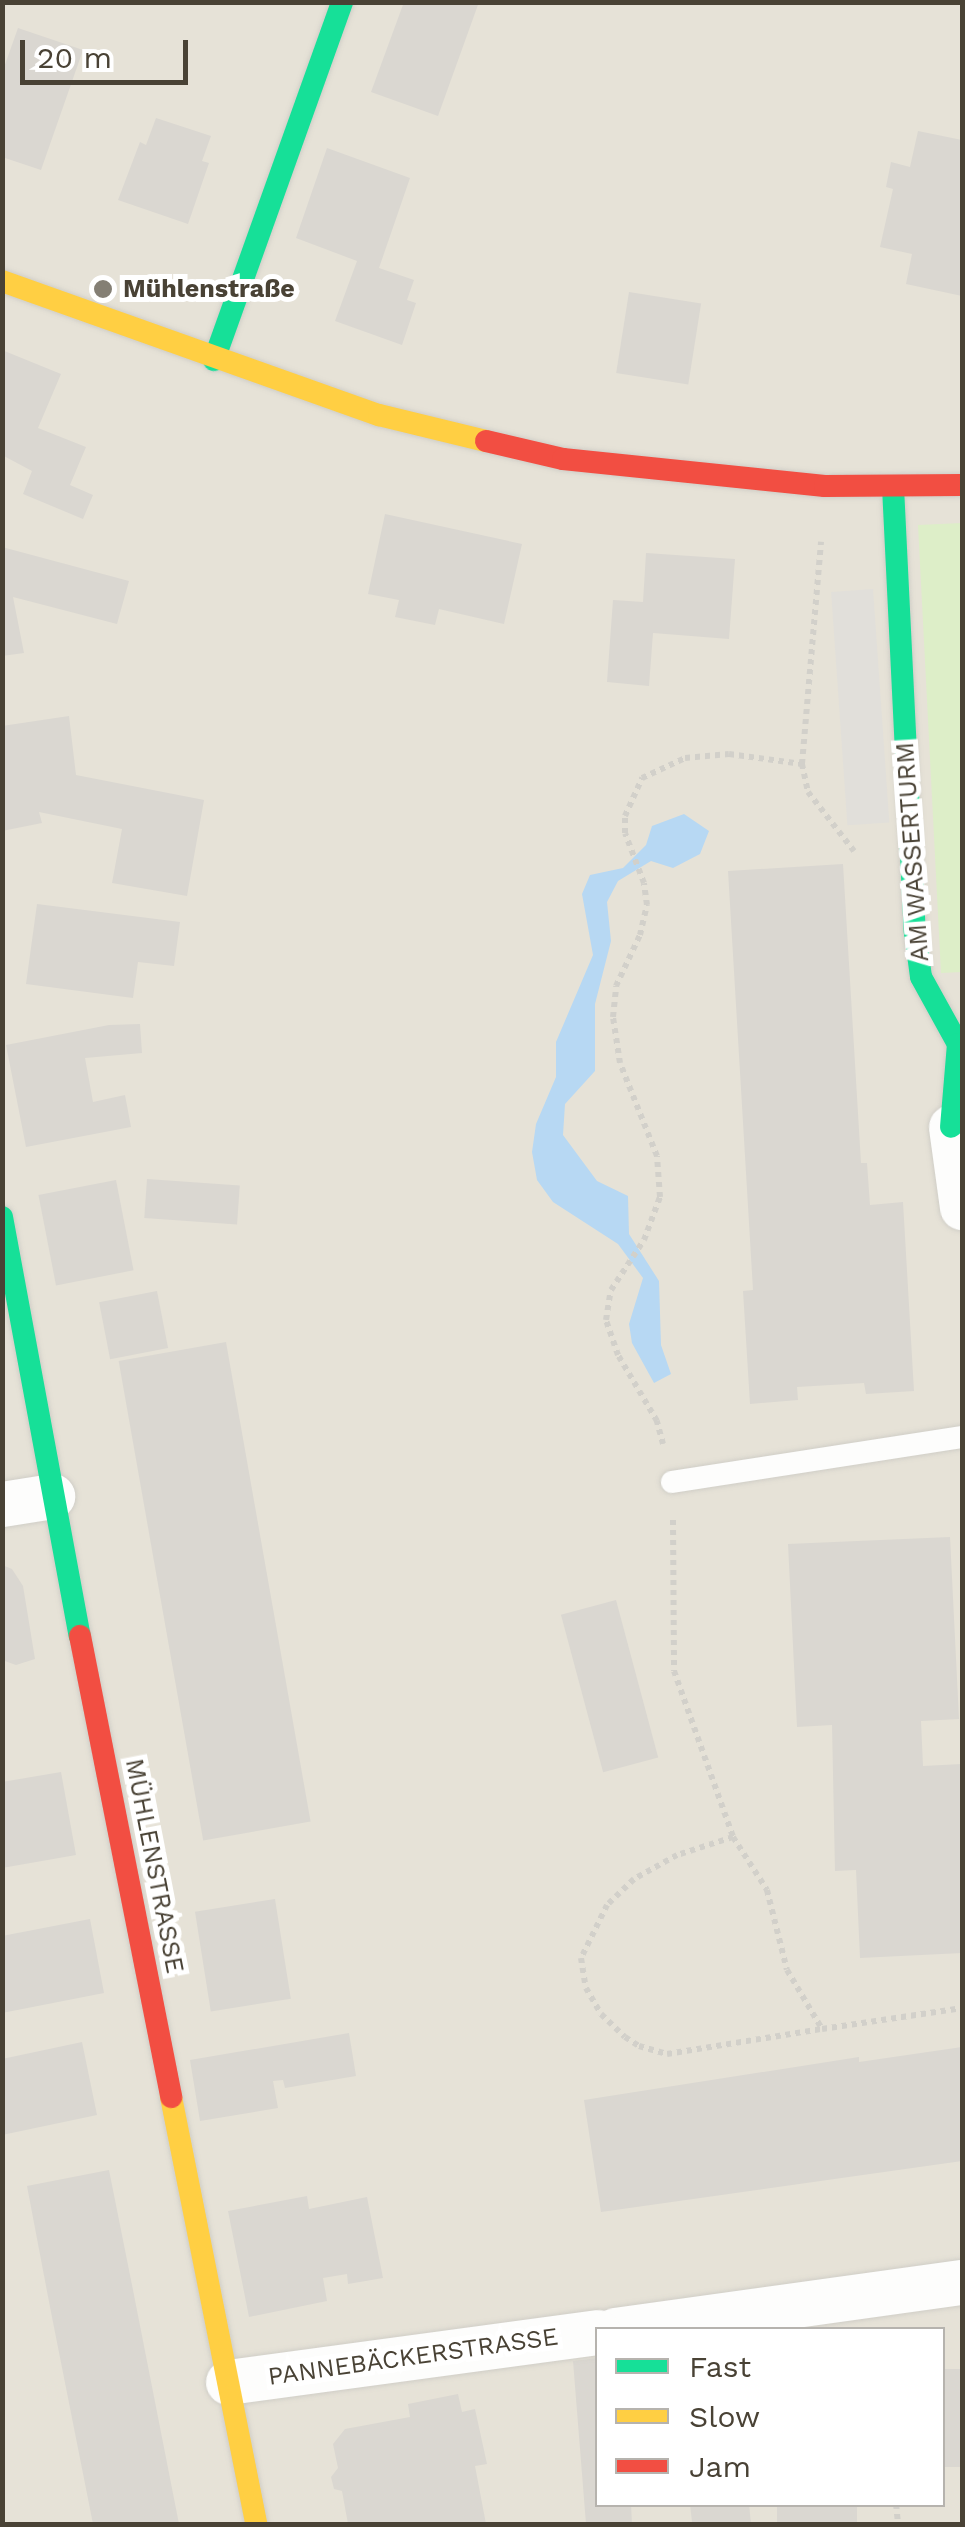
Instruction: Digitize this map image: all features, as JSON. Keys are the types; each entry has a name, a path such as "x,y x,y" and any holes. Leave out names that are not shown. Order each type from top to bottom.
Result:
{"street":[{"path":"214,360 342,2"},
{"path":"2,282 380,416 563,459 825,486 962,486"},
{"name":"AM WASSERTURM","path":"893,487 916,932 921,978 958,1044 951,1127 962,1207"},
{"name":"MÜHLENSTRASSE","path":"2,1217 52,1496 256,2524"},
{"path":"2,1504 52,1496"},
{"path":"637,2327 962,2282"},
{"name":"PANNEBÄCKERSTRASSE","path":"228,2382 595,2332"}],"lane":[{"path":"672,1482 962,1437"}],"path":[{"path":"822,2030 787,1970 767,1890 734,1837 674,1671 672,1482 657,1421 618,1354 606,1320 610,1290 644,1240 660,1197 657,1156 620,1063 613,1016 616,986 640,936 648,904 624,833 629,800 642,778 685,758 729,754 802,764 825,486"},
{"path":"734,1837 677,1855 634,1879 607,1905 581,1958 586,1988 600,2014 625,2037 639,2046 667,2054 962,2008"}],"shaded area":[{"path":"3,3 962,3 962,2524 3,2524"},
{"path":"873,589 889,822 847,825 831,592"}],"green space":[{"path":"962,523 962,972 941,973 918,525"}],"water":[{"path":"684,814 709,831 700,854 673,868 651,861 618,881 607,902 611,941 595,1004 595,1071 565,1104 563,1135 597,1181 628,1196 629,1234 659,1281 661,1345 671,1374 654,1383 632,1343 629,1324 643,1278 618,1244 553,1202 537,1180 532,1152 536,1124 556,1077 556,1042 593,955 582,894 590,875 623,868 646,845 652,826"}],"building":[{"path":"404,2 479,2 438,116 371,92"},
{"path":"18,28 83,50 41,170 2,157 2,73"},
{"path":"156,118 211,136 202,161 209,163 188,224 118,200 140,142 146,145"},
{"path":"918,131 962,140 962,296 906,284 912,254 880,247 893,189 886,187 891,162 910,167"},
{"path":"327,148 410,178 379,268 414,280 407,300 416,303 402,345 335,321 357,261 296,238"},
{"path":"629,292 701,303 688,384 616,373"},
{"path":"2,350 61,374 38,428 86,447 70,485 93,495 83,519 23,494 32,471 2,455"},
{"path":"385,514 522,544 504,624 439,609 435,625 395,617 399,600 368,594"},
{"path":"2,547 129,581 117,624 13,597 24,653 2,656"},
{"path":"646,553 735,559 729,639 653,633 649,686 607,682 613,600 643,602"},
{"path":"69,716 76,775 204,800 187,896 112,883 122,829 39,812 42,823 2,831 2,726"},
{"path":"843,864 861,1163 867,1163 870,1205 903,1202 914,1391 866,1394 864,1383 797,1387 798,1400 750,1404 743,1291 753,1290 728,871"},
{"path":"37,904 180,922 174,966 138,962 133,998 26,984"},
{"path":"140,1024 142,1053 85,1058 93,1102 125,1095 131,1127 26,1147 6,1045 109,1025"},
{"path":"147,1179 240,1185 237,1224 144,1218"},
{"path":"116,1180 134,1270 56,1285 38,1195"},
{"path":"157,1291 168,1348 110,1359 99,1302"},
{"path":"226,1342 311,1822 203,1841 119,1361"},
{"path":"950,1537 959,1719 921,1721 923,1766 962,1764 962,1953 860,1958 856,1870 835,1871 832,1725 797,1727 788,1544"},
{"path":"2,1565 12,1569 23,1586 35,1659 16,1665 2,1660"},
{"path":"616,1600 658,1757 603,1772 561,1615"},
{"path":"61,1772 76,1855 2,1868 2,1782"},
{"path":"275,1899 291,1999 211,2011 195,1912"},
{"path":"90,1919 104,1993 2,2013 2,1936"},
{"path":"349,2033 356,2076 285,2088 283,2080 273,2081 278,2108 200,2121 190,2060"},
{"path":"82,2042 97,2115 2,2135 2,2059"},
{"path":"962,2047 962,2161 601,2212 584,2100 859,2057 859,2062"},
{"path":"109,2170 179,2524 93,2524 50,2307 27,2186"},
{"path":"307,2196 309,2209 367,2197 383,2278 348,2284 347,2274 323,2278 327,2301 249,2317 228,2211"},
{"path":"595,2358 595,2507 631,2507 632,2524 586,2524 573,2361"},
{"path":"945,2369 962,2369 962,2467 945,2467"},
{"path":"458,2394 462,2412 475,2409 487,2464 475,2466 486,2524 348,2524 342,2491 334,2489 331,2477 338,2468 333,2444 345,2429 410,2417 408,2404"},
{"path":"690,2507 749,2507 751,2524 692,2522"},
{"path":"777,2507 857,2507 857,2524 777,2524"}],"traffic: fast":[{"path":"214,360 342,2"},
{"path":"893,487 915,932 921,977 958,1044 951,1127"},
{"path":"2,1217 80,1636"}],"traffic: slow":[{"path":"2,281 379,415 486,441"},
{"path":"171,2097 256,2524"}],"traffic: jam":[{"path":"486,441 563,459 825,486 962,485"},
{"path":"80,1636 171,2097"}],"place":[{"name":"Mühlenstraße","path":"103,289"}]}
